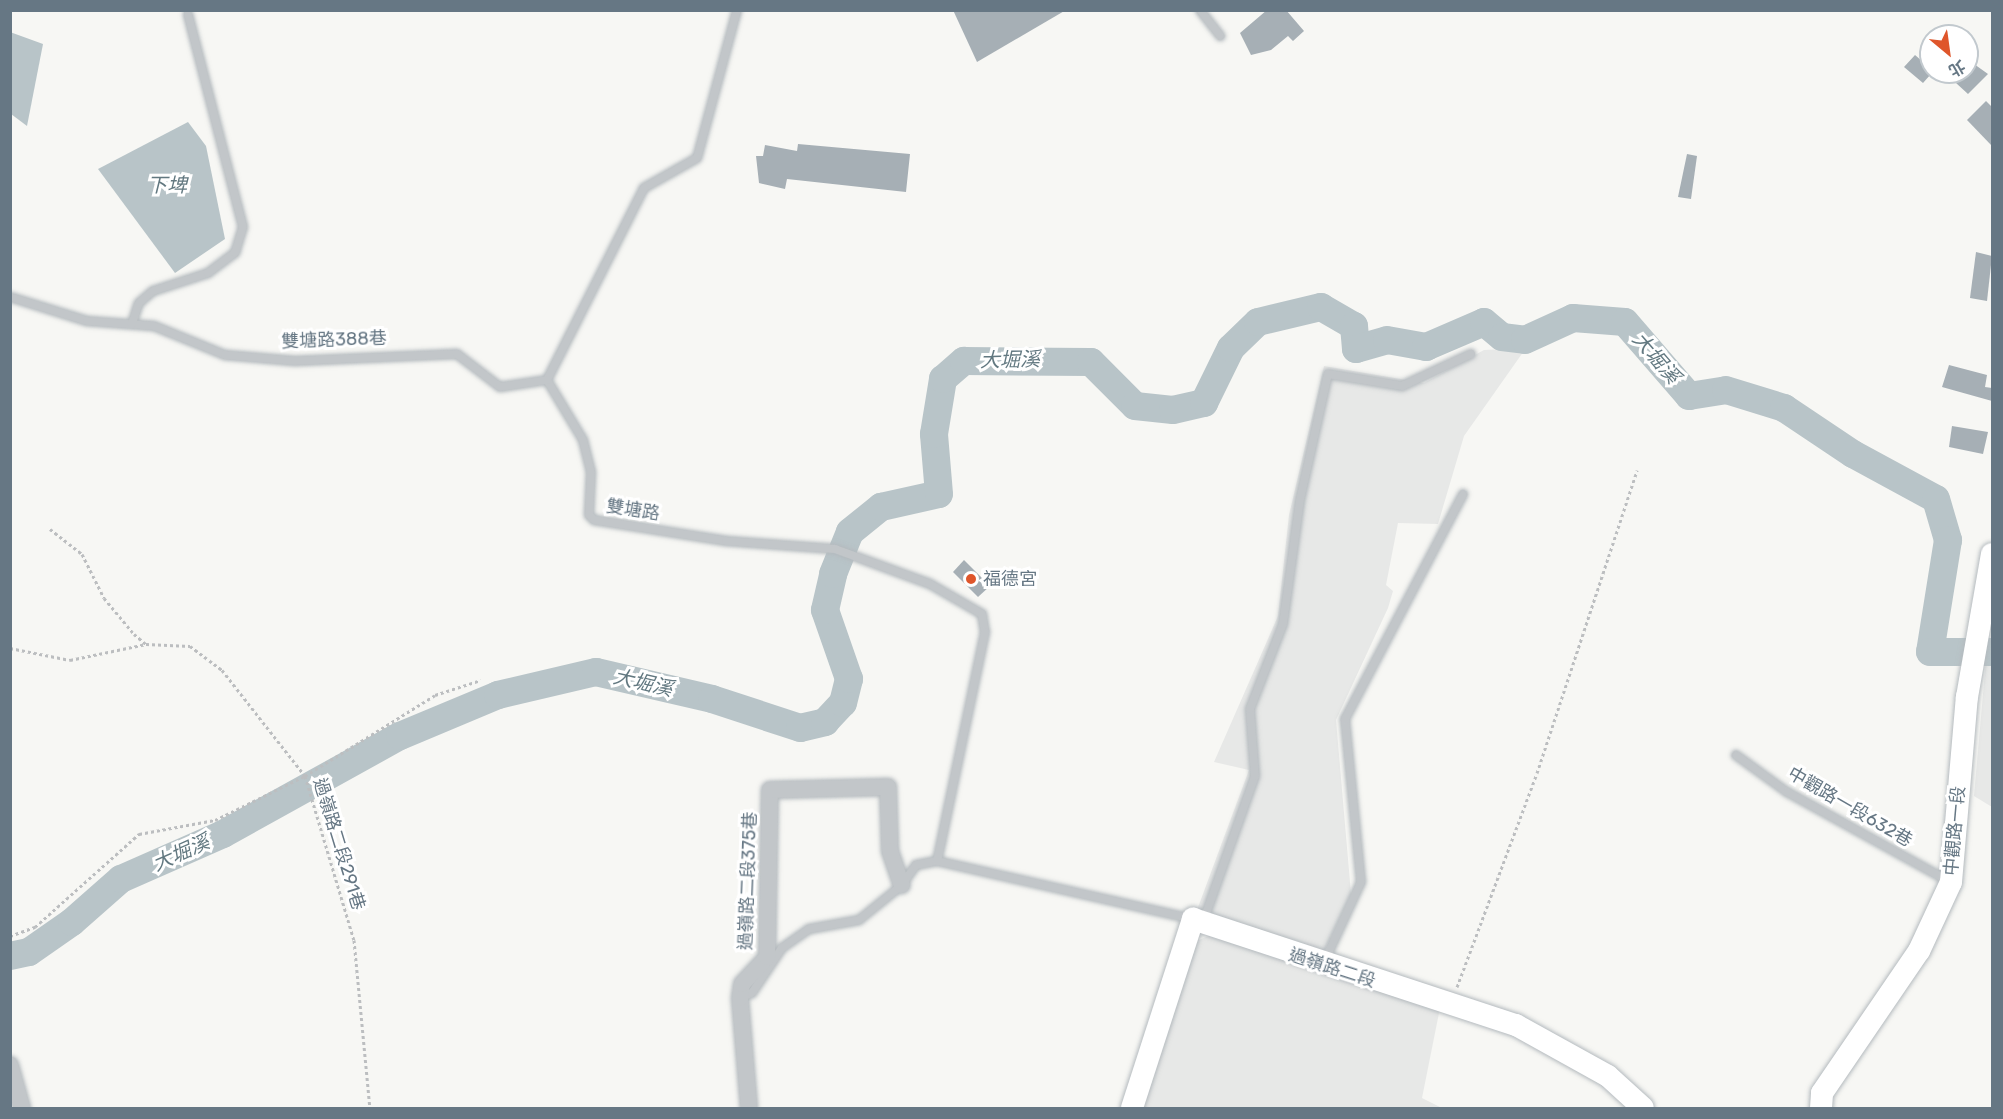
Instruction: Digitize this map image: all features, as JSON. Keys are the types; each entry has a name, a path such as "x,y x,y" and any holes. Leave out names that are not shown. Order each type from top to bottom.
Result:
{"street":[{"name":"中觀路一段","path":"1821,1108 1822,1093 1919,951 1951,882 1967,697 1992,554"},
{"name":"過嶺路二段375巷","path":"740,998 742,984 767,957 770,790 888,787 890,851 902,885"},
{"name":"過嶺路二段","path":"1198,921 1323,966 1451,1003 1516,1025 1608,1076 1643,1108"},
{"path":"1132,1108 1198,921"},
{"path":"740,998 749,1108"},
{"path":"10,1065 22,1108"}],"lane":[{"path":"547,380 644,188 697,158 737,10"},
{"path":"1200,10 1220,36"},
{"path":"132,324 139,303 153,291 208,273 235,253 243,227 188,14"},
{"name":"雙塘路388巷","path":"10,297 87,321 154,327 225,355 295,361 457,354 500,387 547,380"},
{"path":"740,998 752,993 782,948 800,935 859,920 902,885 916,865 937,861 1198,921 1255,776 1250,709 1283,624 1300,500 1328,374 1402,386 1471,354"},
{"name":"雙塘路","path":"547,380 583,440 591,472 589,515 594,520 726,541 835,549 855,560 947,592 982,614 986,623 937,861"},
{"path":"1323,966 1361,882 1345,719 1463,494"},
{"name":"中觀路一段632巷","path":"1736,755 1787,792 1951,882"}],"path":[{"path":"1451,1003 1537,773 1637,470"},
{"path":"50,529 82,554 118,620 146,644"},
{"name":"過嶺路二段291巷","path":"10,648 70,660 146,644 190,646 222,670 305,776 354,940 370,1108"},
{"path":"10,936 35,927 139,834 215,820 305,776 435,694 481,680"}],"shaded area":[{"path":"1526,348 1464,436 1438,524 1398,523 1386,585 1393,591 1388,608 1336,720 1351,894 1321,957 1197,910 1249,770 1214,762 1278,616 1289,515 1324,366 1424,383 1484,350"},
{"path":"1992,658 1992,807 1974,796 1986,660"},
{"path":"1211,935 1440,1008 1422,1098 1442,1108 1140,1108 1194,942"}],"water":[{"path":"10,32 43,44 27,126 11,114"},
{"name":"下埤","path":"188,122 206,146 225,239 175,273 98,169"}],"building":[{"path":"953,10 1066,10 977,62"},
{"path":"1267,10 1286,10 1304,31 1293,41 1288,36 1271,50 1251,55 1240,33"},
{"path":"1915,55 1919,58 1919,80 1904,67"},
{"path":"1979,68 1988,74 1979,83"},
{"path":"1957,84 1978,84 1968,94"},
{"path":"1986,101 1992,107 1992,146 1967,120"},
{"path":"798,144 910,154 906,192 787,179 785,189 759,183 756,156 763,156 765,145 797,151"},
{"path":"1687,154 1697,156 1691,199 1678,197"},
{"path":"1976,252 1992,256 1987,301 1970,298"},
{"path":"1949,365 1987,375 1985,387 1992,388 1992,401 1942,387"},
{"path":"1952,426 1988,432 1983,454 1949,447"},
{"name":"福德宮","path":"964,560 990,586 978,597 953,572"}],"waterway":[{"name":"大堀溪","path":"10,956 29,952 72,922 121,879 223,834 400,736 498,695 596,672 712,699 800,728 825,722 843,703 849,679 825,610 833,574 850,532 881,507 939,494 934,434 943,379 964,361 1091,362 1135,406 1173,410 1204,403 1231,348 1258,322 1321,307 1354,326 1356,349 1387,340 1426,347 1484,322 1502,337 1525,340 1573,318 1625,322 1689,396 1726,390 1784,408 1853,454 1936,499 1948,540 1930,652 1992,652"}],"place":[{"name":"福德宮","path":"971,579"}]}
